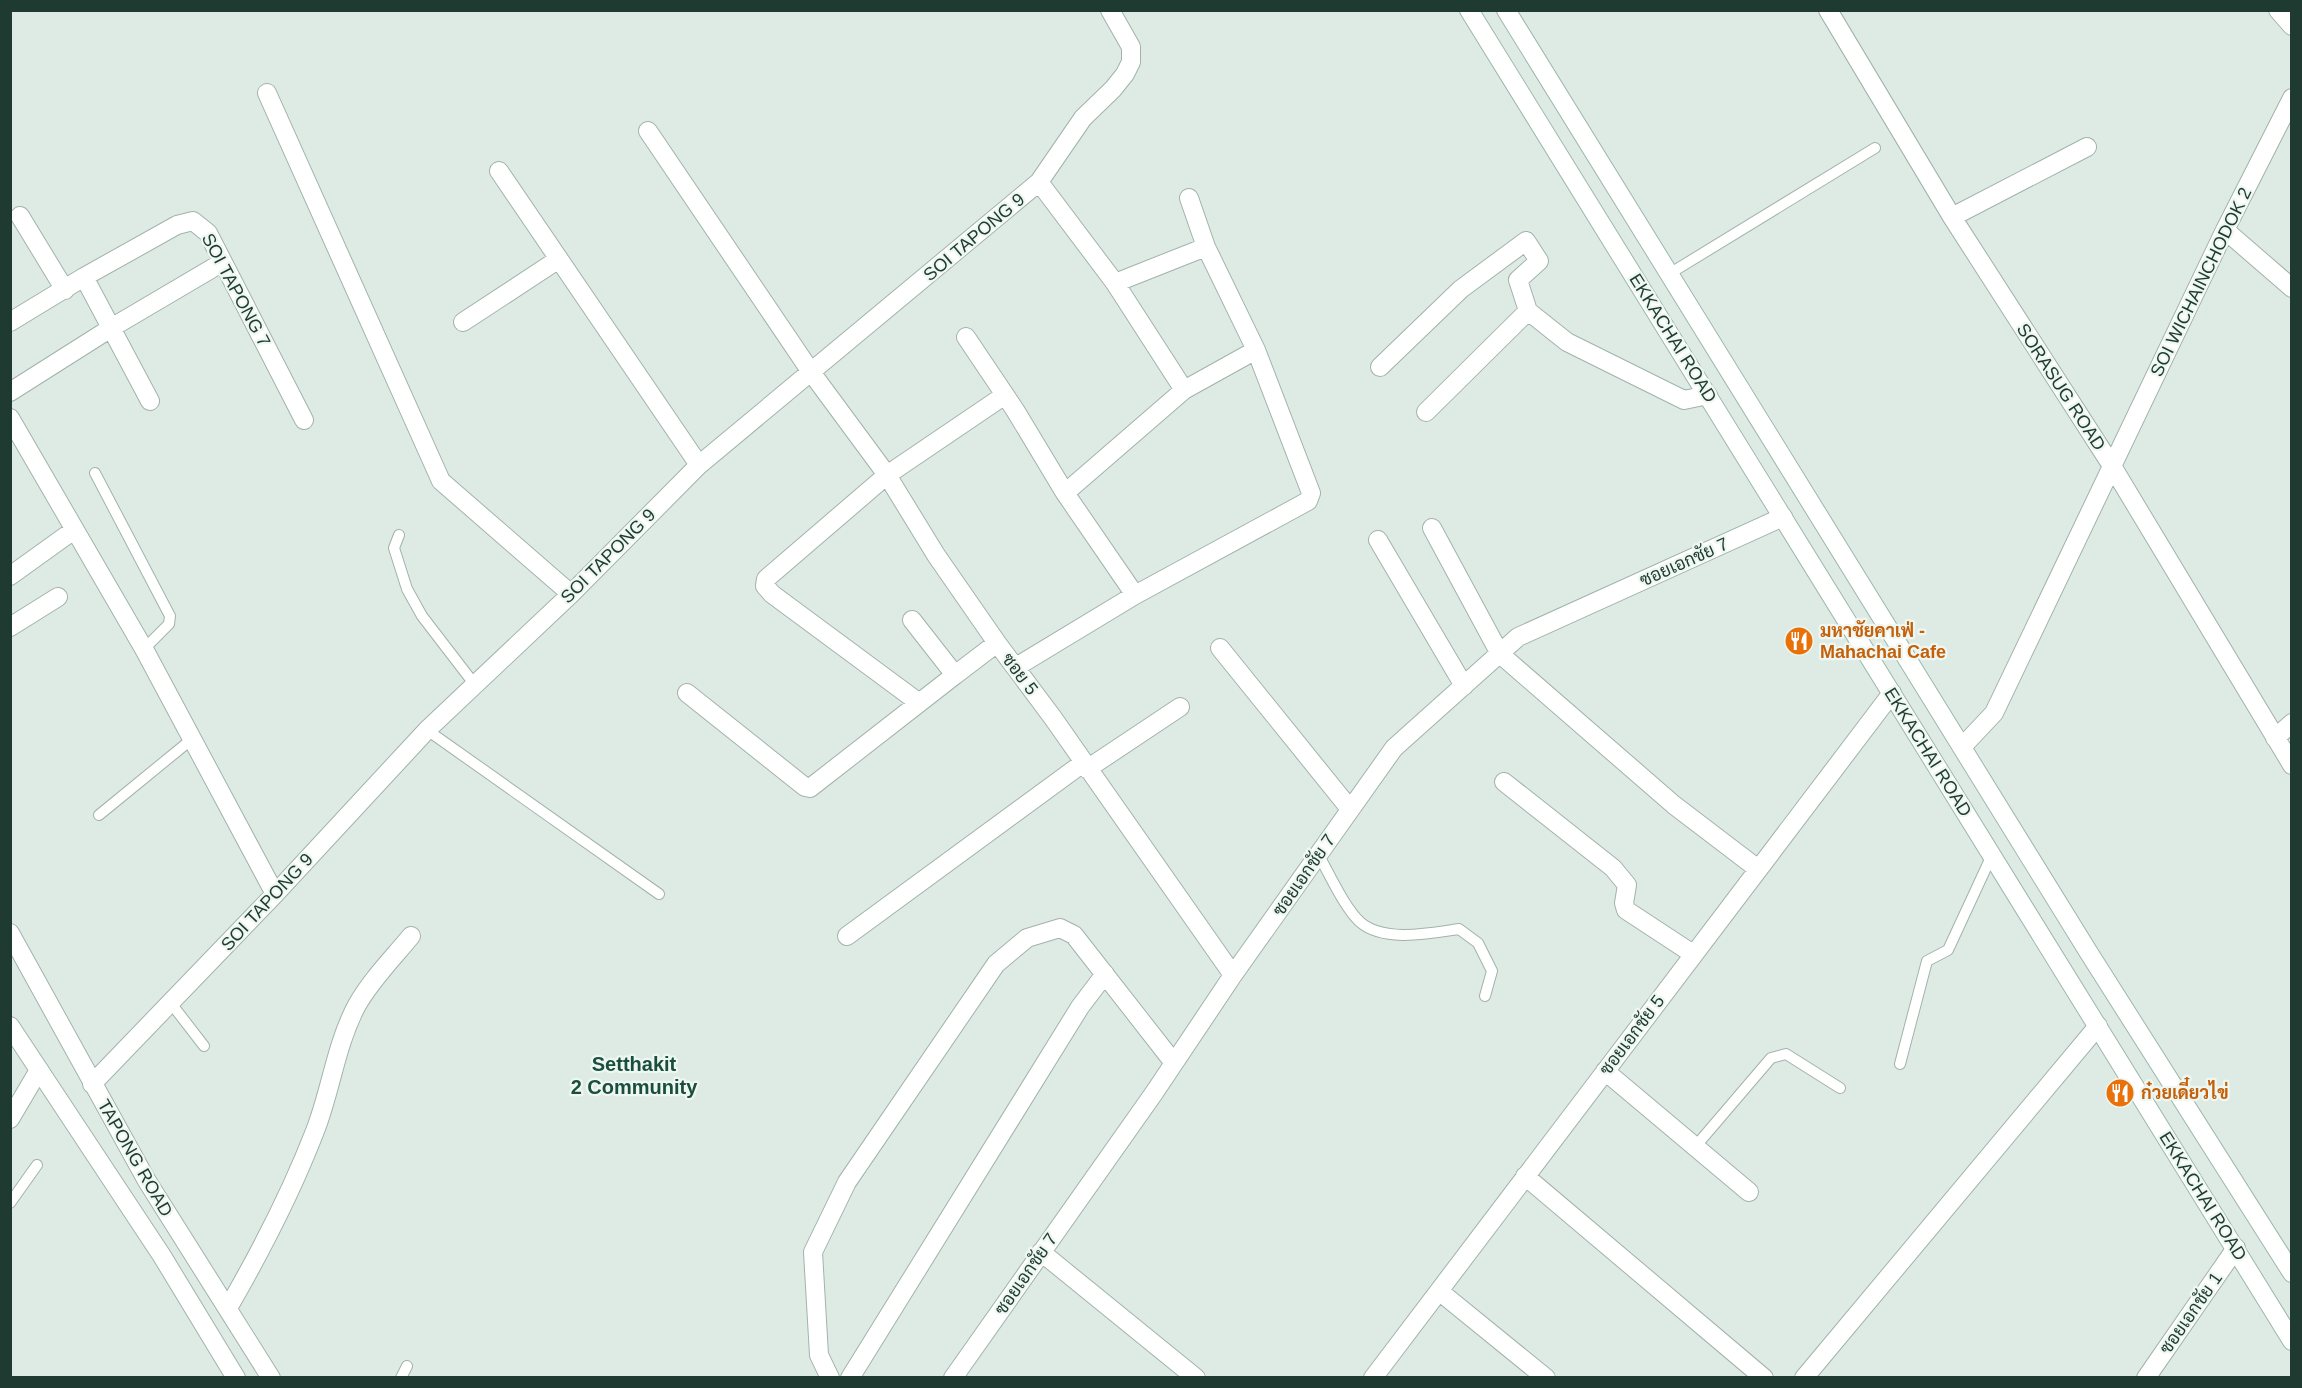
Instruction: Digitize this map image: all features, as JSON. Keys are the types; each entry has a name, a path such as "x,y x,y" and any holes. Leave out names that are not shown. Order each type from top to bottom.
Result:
{"street":[{"name":"SOI TAPONG 9","path":"92,1084 275,894 427,730 571,594 699,465 1039,182 1083,118 1125,74 1131,62 1131,47 1110,10"},
{"name":"EKKACHAI ROAD","path":"1469,10 2292,1341"},
{"name":"EKKACHAI ROAD","path":"1506,10 1962,747 2292,1273"},
{"name":"SORASUG ROAD","path":"1828,10 1952,217 2112,466 2292,765"},
{"path":"2278,10 2292,26"},
{"path":"267,93 441,481 571,594"},
{"name":"SOI WICHAINCHODOK 2","path":"1962,747 1994,713 2224,230 2292,98"},
{"name":"ซอย 5","path":"648,130 811,372 886,475 936,555 1233,975"},
{"path":"1952,217 2087,147"},
{"path":"499,171 699,465"},
{"path":"1039,182 1115,284 1184,390"},
{"path":"1016,667 1135,595 1308,501 1310,497 1311,492 1256,350 1206,247 1189,198"},
{"path":"20,216 65,290"},
{"name":"SOI TAPONG 7","path":"10,322 177,225 193,221 208,233 304,420"},
{"path":"2224,230 2292,288"},
{"path":"1380,367 1461,289 1526,241 1539,261 1518,280 1528,311 1567,342 1684,400 1708,395"},
{"path":"1115,284 1206,247"},
{"path":"463,322 559,259"},
{"path":"10,392 111,328 223,262"},
{"path":"84,277 150,401"},
{"path":"1426,412 1528,311"},
{"path":"966,337 1005,395 1065,493 1135,595"},
{"path":"1065,493 1184,390 1256,350"},
{"path":"918,702 772,594 765,586 766,579 886,475 1005,395"},
{"path":"10,418 144,649 275,894"},
{"name":"ซอยเอกชัย 7","path":"953,1377 1394,748 1518,637 1783,517"},
{"path":"1432,528 1500,654 1674,806 1758,869"},
{"path":"10,576 74,530"},
{"path":"1378,540 1464,686"},
{"path":"10,627 58,597"},
{"path":"912,620 955,675"},
{"path":"687,693 805,787 810,788 997,643"},
{"path":"1220,648 1350,809"},
{"name":"ซอยเอกชัย 5","path":"1373,1377 1892,693"},
{"path":"847,936 1085,766 1179,707"},
{"path":"2276,738 2292,723"},
{"path":"1504,782 1613,868 1627,885 1624,903 1626,910 1693,954"},
{"path":"830,1377 819,1355 813,1252 847,1182 996,964 1027,938 1060,928 1074,935 1174,1063"},
{"name":"TAPONG ROAD","path":"10,933 147,1181 271,1377"},
{"path":"228,1308 263,1248 288,1196 316,1129 346,1032 357,1005 411,936"},
{"path":"850,1377 1080,1007 1105,974"},
{"path":"1804,1377 2098,1026 2125,1007"},
{"name":"TAPONG ROAD","path":"10,1026 162,1256 236,1377"},
{"path":"10,1119 39,1070"},
{"path":"1605,1071 1749,1192"},
{"path":"1525,1176 1764,1377"},
{"name":"ซอยเอกชัย 1","path":"2146,1377 2236,1248"},
{"path":"1041,1252 1196,1377"},
{"path":"1439,1291 1546,1377"}],"lane":[{"path":"1669,274 1875,148"},
{"path":"94,473 170,615 169,624 144,649"},
{"path":"399,535 394,548 407,589 422,616 475,685"},
{"path":"427,730 659,894"},
{"path":"99,815 192,739"},
{"path":"1318,854 1340,894 1360,922 1386,934 1431,933 1459,929 1478,943 1492,971 1485,996"},
{"path":"1900,1064 1927,961 1948,950 1992,855"},
{"path":"170,1002 204,1046"},
{"path":"1695,1147 1771,1058 1786,1054 1840,1088"},
{"path":"10,1203 37,1165"},
{"path":"401,1377 407,1366"}],"place":[{"name":"มหาชัยคาเฟ่ - Mahachai Cafe","path":"1799,641"},
{"name":"ก๋วยเดี๋ยวไข่","path":"2120,1093"}],"district":[{"name":"Setthakit 2 Community","path":"634,1076"}]}
